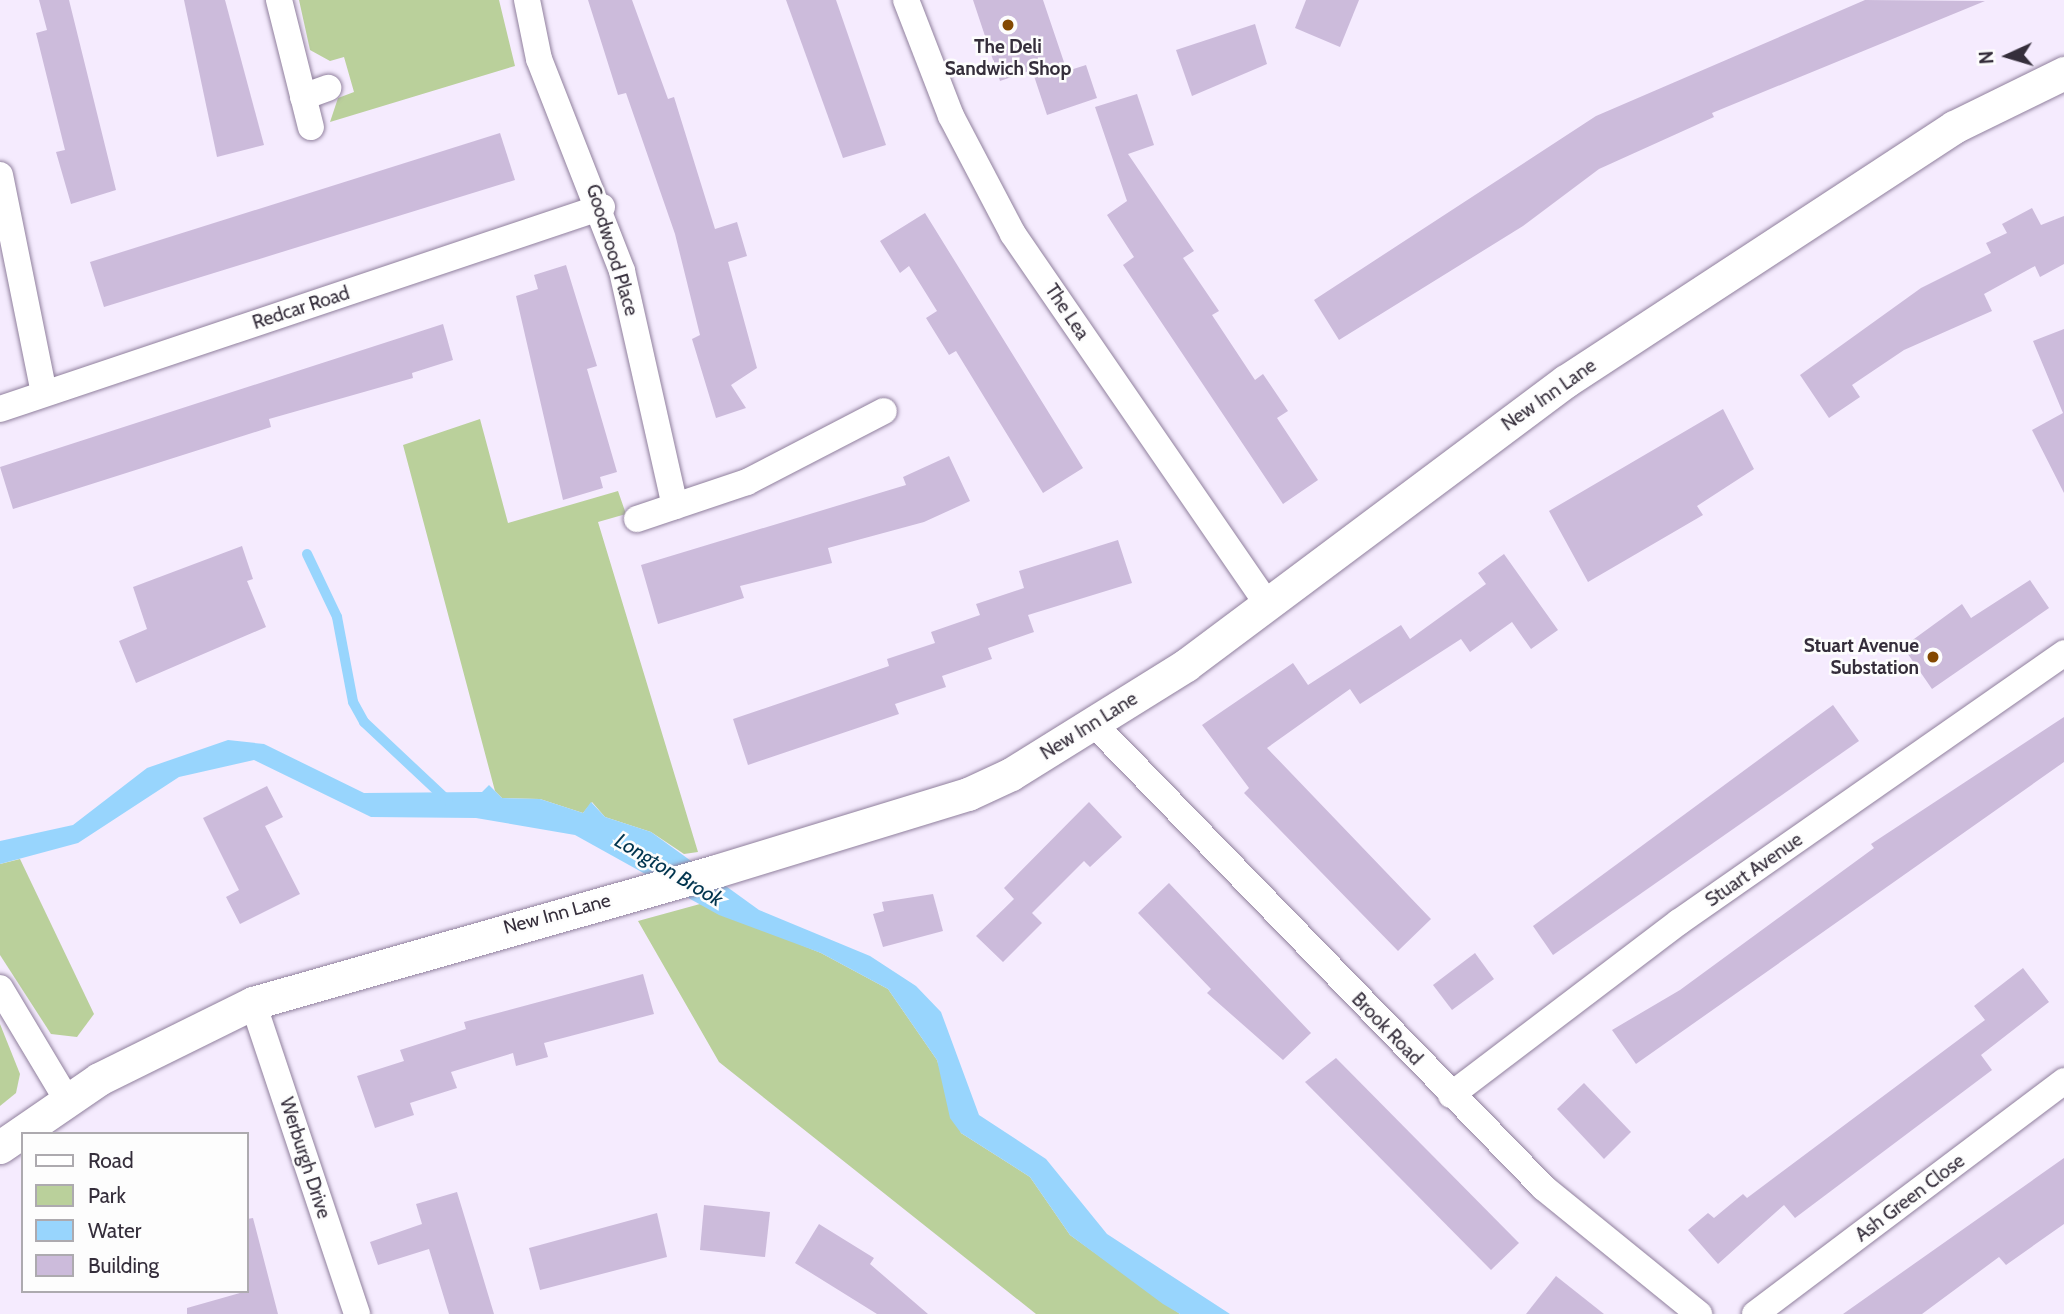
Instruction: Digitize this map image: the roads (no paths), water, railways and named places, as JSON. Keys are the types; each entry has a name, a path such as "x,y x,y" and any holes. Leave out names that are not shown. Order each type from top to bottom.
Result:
{"street":[{"path":"279,0 311,127"},
{"name":"Goodwood Place","path":"527,0 539,59 602,207 675,506"},
{"name":"The Lea","path":"906,0 951,116 1013,234 1266,602"},
{"name":"New Inn Lane","path":"21,1132 67,1100 174,1037 253,1003 658,885 716,871 968,794 1094,724 1266,602 1566,381 1954,127 2064,73"},
{"path":"303,97 328,88"},
{"path":"0,175 44,394"},
{"name":"Redcar Road","path":"0,409 602,207"},
{"path":"637,519 747,482 884,411"},
{"name":"Stuart Avenue","path":"1451,1095 1679,922 2064,653"},
{"name":"Brook Road","path":"1094,724 1451,1095 1545,1188 1699,1314"},
{"path":"0,988 67,1100"},
{"name":"Werburgh Drive","path":"253,1003 357,1314"},
{"name":"Ash Green Close","path":"1755,1314 2064,1081"},
{"name":"New Inn Lane","path":"0,1147 21,1132"}],"water":[{"name":"Longton Brook","path":"228,740 264,744 364,793 482,792 489,785 502,798 540,799 583,813 591,802 605,817 651,832 759,910 870,956 916,986 941,1012 979,1115 1046,1159 1107,1234 1230,1314 1180,1314 1163,1304 1070,1235 1030,1177 961,1133 950,1118 937,1060 888,989 821,953 719,915 575,835 476,818 371,817 254,760 179,777 78,843 0,864 0,841 73,825 147,768"}],"waterway":[{"path":"307,554 337,617 353,702 364,722 448,801"}],"place":[{"name":"The Deli Sandwich Shop","path":"1008,25"},
{"name":"Stuart Avenue Substation","path":"1933,657"}]}
